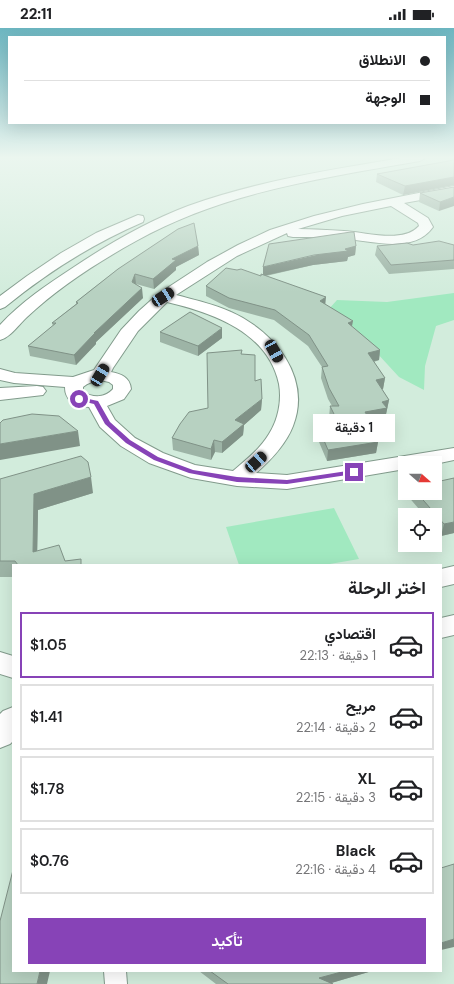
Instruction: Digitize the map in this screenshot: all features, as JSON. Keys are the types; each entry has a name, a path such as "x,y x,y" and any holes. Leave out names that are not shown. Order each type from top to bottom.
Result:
{"street":[{"path":"0,304 20,287 74,251 129,222 176,203"},
{"path":"0,335 13,320 55,286 99,257 142,232 186,211 213,203"},
{"path":"100,375 117,346 138,321 163,297 218,261 275,233 320,218 391,203"},
{"path":"275,233 328,234 386,240 414,237 423,232 426,227 423,221 395,203"},
{"path":"320,218 328,234"},
{"path":"163,297 197,305 228,316 254,332 274,351 287,373 291,398 284,425 266,453 237,480"},
{"path":"0,374 14,378 76,389 83,400 96,402 115,398 121,393 123,388 122,382 117,378 100,375 83,379 76,389"},
{"path":"0,394 76,389"},
{"path":"96,402 107,423 128,442 156,458 191,471 237,480 287,482 354,472 454,454"},
{"path":"442,578 454,575"},
{"path":"442,628 454,625"},
{"path":"0,663 12,667"},
{"path":"0,670 12,667"},
{"path":"0,723 12,720"},
{"path":"0,735 12,721"}],"lane":[{"path":"115,972 116,984"}],"green space":[{"path":"454,293 454,320 436,326 425,366 424,390 399,377 353,327 328,310 337,300 387,302"},
{"path":"334,508 359,559 330,564 239,564 226,527"}],"building":[{"path":"194,223 198,246 172,259 176,260 153,279 135,274 132,282 142,288 94,333 74,355 28,346 56,323 52,323 78,303 76,302 118,269 178,229"},
{"path":"354,232 356,246 345,249 348,251 314,255 263,267 269,244"},
{"path":"439,241 454,245 454,260 391,265 377,246 407,243 413,245"},
{"path":"226,268 237,270 241,269 261,276 261,274 326,297 320,301 353,321 348,323 380,350 368,353 385,378 376,380 389,400 382,402 387,408 365,412 377,432 375,434 378,442 328,450 320,431 341,428 330,406 339,406 329,388 322,367 328,366 309,335 275,310 229,298 206,286"},
{"path":"190,312 222,328 198,346 160,332"},
{"path":"242,350 241,354 255,355 255,381 261,379 262,399 235,420 244,424 222,442 214,440 211,449 172,438 189,412 208,408 207,353"},
{"path":"32,414 59,416 78,431 0,444 0,423 3,420"},
{"path":"81,456 88,462 91,477 34,494 33,552 59,545 65,561 81,559 81,564 17,564 15,561 0,561 0,479"},
{"path":"454,478 454,522 444,524 442,522 442,508 430,508 423,500 442,500 442,481"},
{"path":"454,864 454,939 442,943 442,868"},
{"path":"12,874 12,972 40,972 37,984 0,984 0,921"},
{"path":"211,972 341,972 319,978 333,984 228,984"}],"route":[{"path":"79,399 87,402 96,402 107,423 128,442 156,458 191,471 237,480 287,482 354,472"}]}
